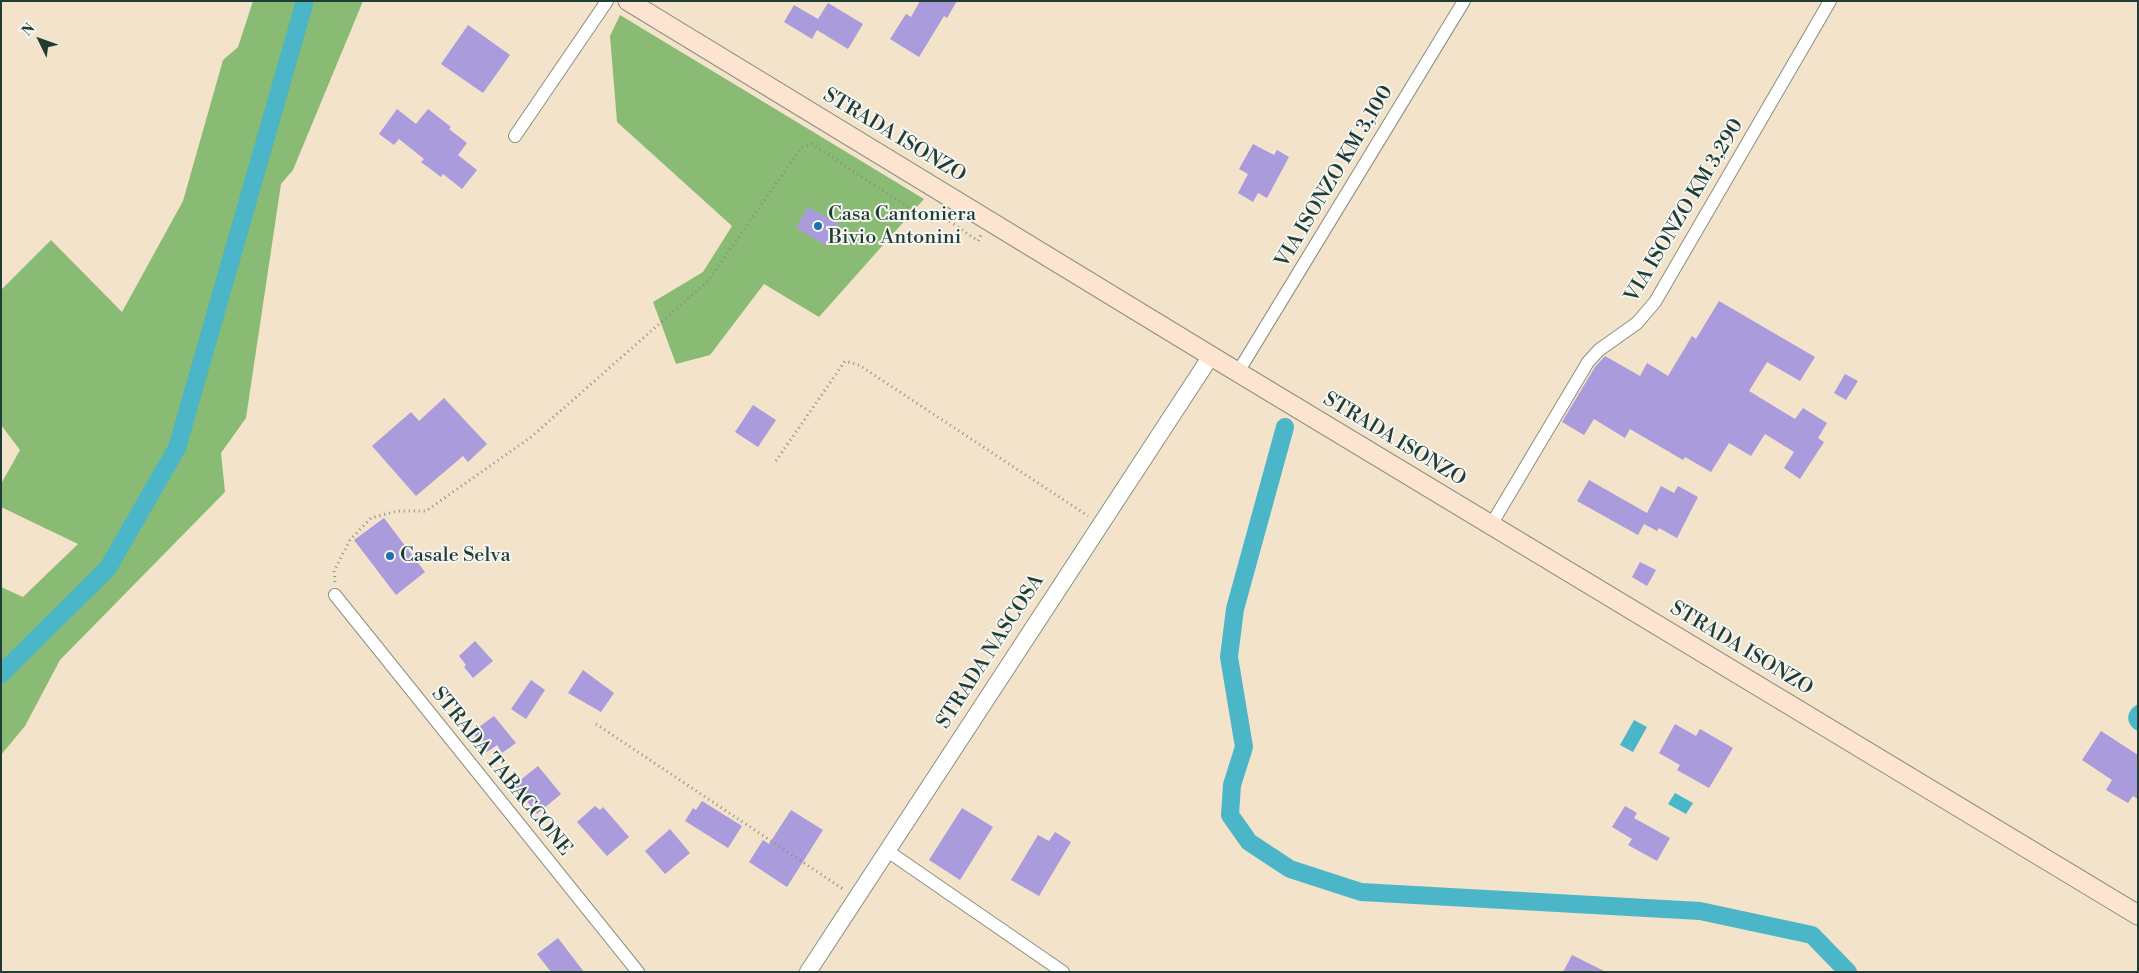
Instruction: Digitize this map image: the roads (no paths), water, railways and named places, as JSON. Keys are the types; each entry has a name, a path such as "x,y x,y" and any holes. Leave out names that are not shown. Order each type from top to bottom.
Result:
{"main road":[{"name":"STRADA ISONZO","path":"628,1 1211,356 2138,914"}],"street":[{"path":"515,136 607,1"},
{"name":"VIA ISONZO KM 3,100","path":"1238,372 1464,1"},
{"name":"VIA ISONZO KM 3,290","path":"1491,525 1588,362 1599,350 1637,324 1655,302 1830,1"},
{"name":"STRADA NASCOSA","path":"808,972 886,850 1211,356"},
{"name":"STRADA TABACCONE","path":"335,595 638,972"},
{"path":"886,850 1063,972"}],"water":[{"path":"2138,704 2138,731 2131,725 2128,718 2131,710"},
{"path":"1634,720 1647,727 1633,752 1620,745"},
{"path":"1675,793 1693,803 1686,814 1668,804"}],"waterway":[{"path":"1,674 108,568 177,448 305,1"},
{"path":"1285,427 1235,609 1229,657 1244,747 1232,785 1230,815 1249,842 1290,869 1361,892 1700,911 1812,935 1848,972"}],"place":[{"name":"Casa Cantoniera Bivio Antonini","path":"818,226"},
{"name":"Casale Selva","path":"390,556"}]}
